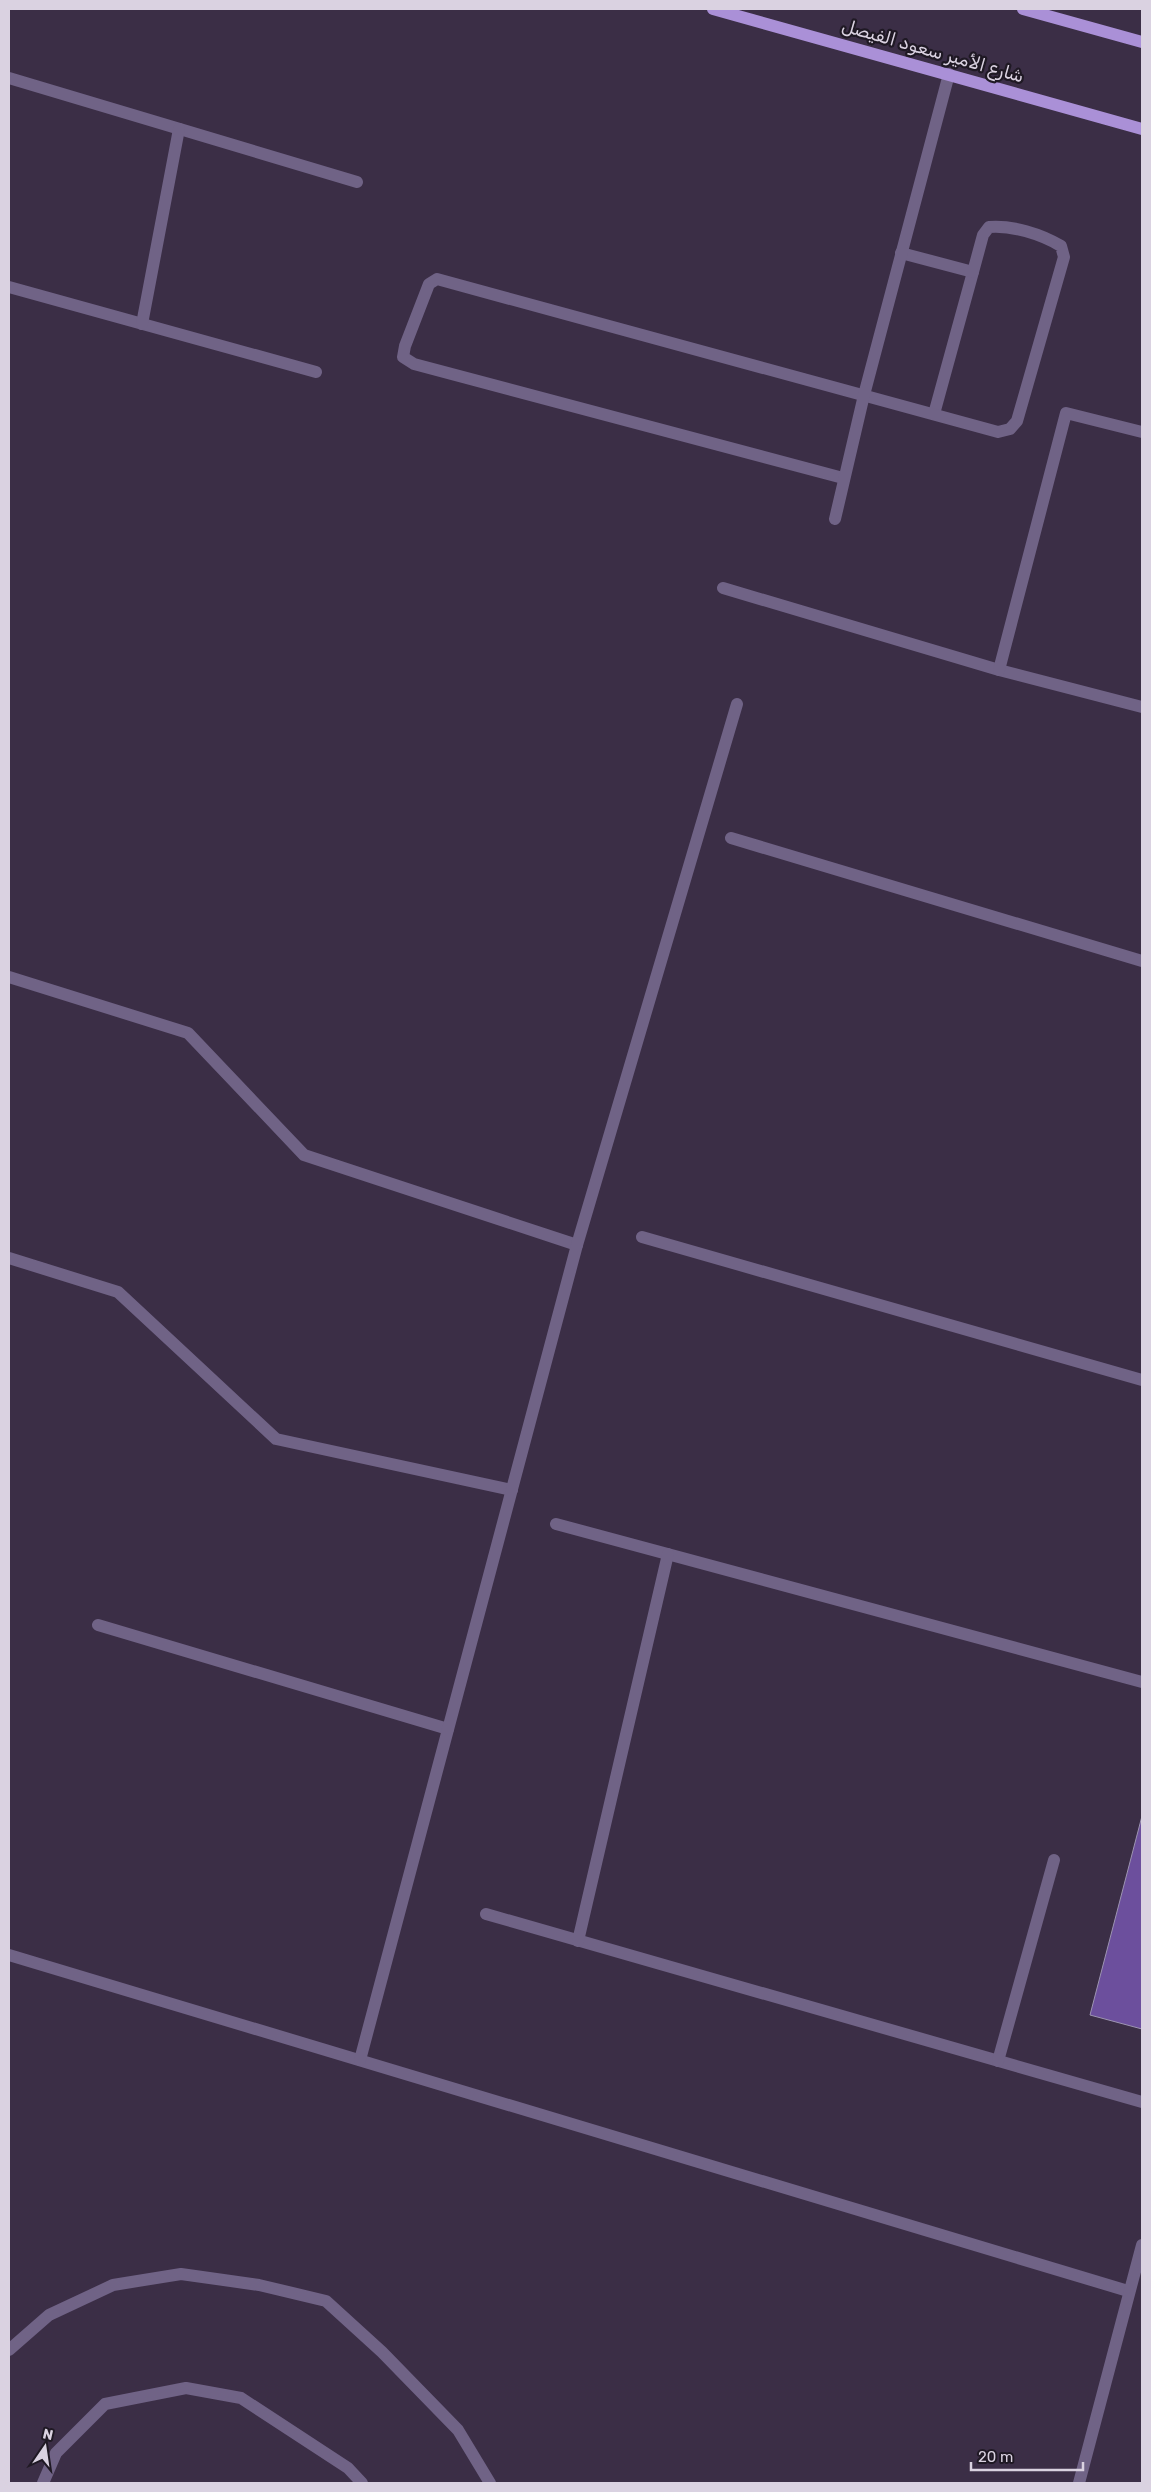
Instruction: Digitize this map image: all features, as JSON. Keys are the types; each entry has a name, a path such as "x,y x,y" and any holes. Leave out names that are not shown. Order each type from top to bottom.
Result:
{"main road":[{"name":"شارع الأمير سعود الفيصل","path":"713,9 1142,129"},
{"path":"1022,9 1142,42"}],"street":[{"path":"835,519 843,478 864,396 949,74"},
{"path":"9,78 358,182"},
{"path":"142,324 179,129"},
{"path":"843,478 414,364 403,357 405,346 428,284 437,279 998,432 1010,429 1017,421 1064,256 1061,246 1050,239 1002,226 989,227 983,235 934,414"},
{"path":"902,253 973,272"},
{"path":"9,287 316,372"},
{"path":"999,670 1066,413 1142,432"},
{"path":"723,588 999,670 1142,708"},
{"path":"360,2060 577,1245 737,704"},
{"path":"730,838 1142,961"},
{"path":"9,977 188,1033 304,1155 577,1245"},
{"path":"642,1237 1142,1380"},
{"path":"9,1258 118,1292 276,1439 512,1490"},
{"path":"556,1524 1142,1682"},
{"path":"578,1941 668,1554"},
{"path":"98,1625 448,1729"},
{"path":"998,2061 1054,1860"},
{"path":"486,1914 1142,2102"},
{"path":"9,1956 1128,2291"},
{"path":"1079,2483 1128,2291 1142,2245"},
{"path":"9,2350 49,2314 113,2285 180,2274 250,2284 326,2302 382,2352 458,2430 490,2483"},
{"path":"43,2483 56,2453 105,2404 186,2388 241,2398 348,2468 362,2483"}],"building":[{"path":"1142,1816 1142,2029 1090,2015"}]}
